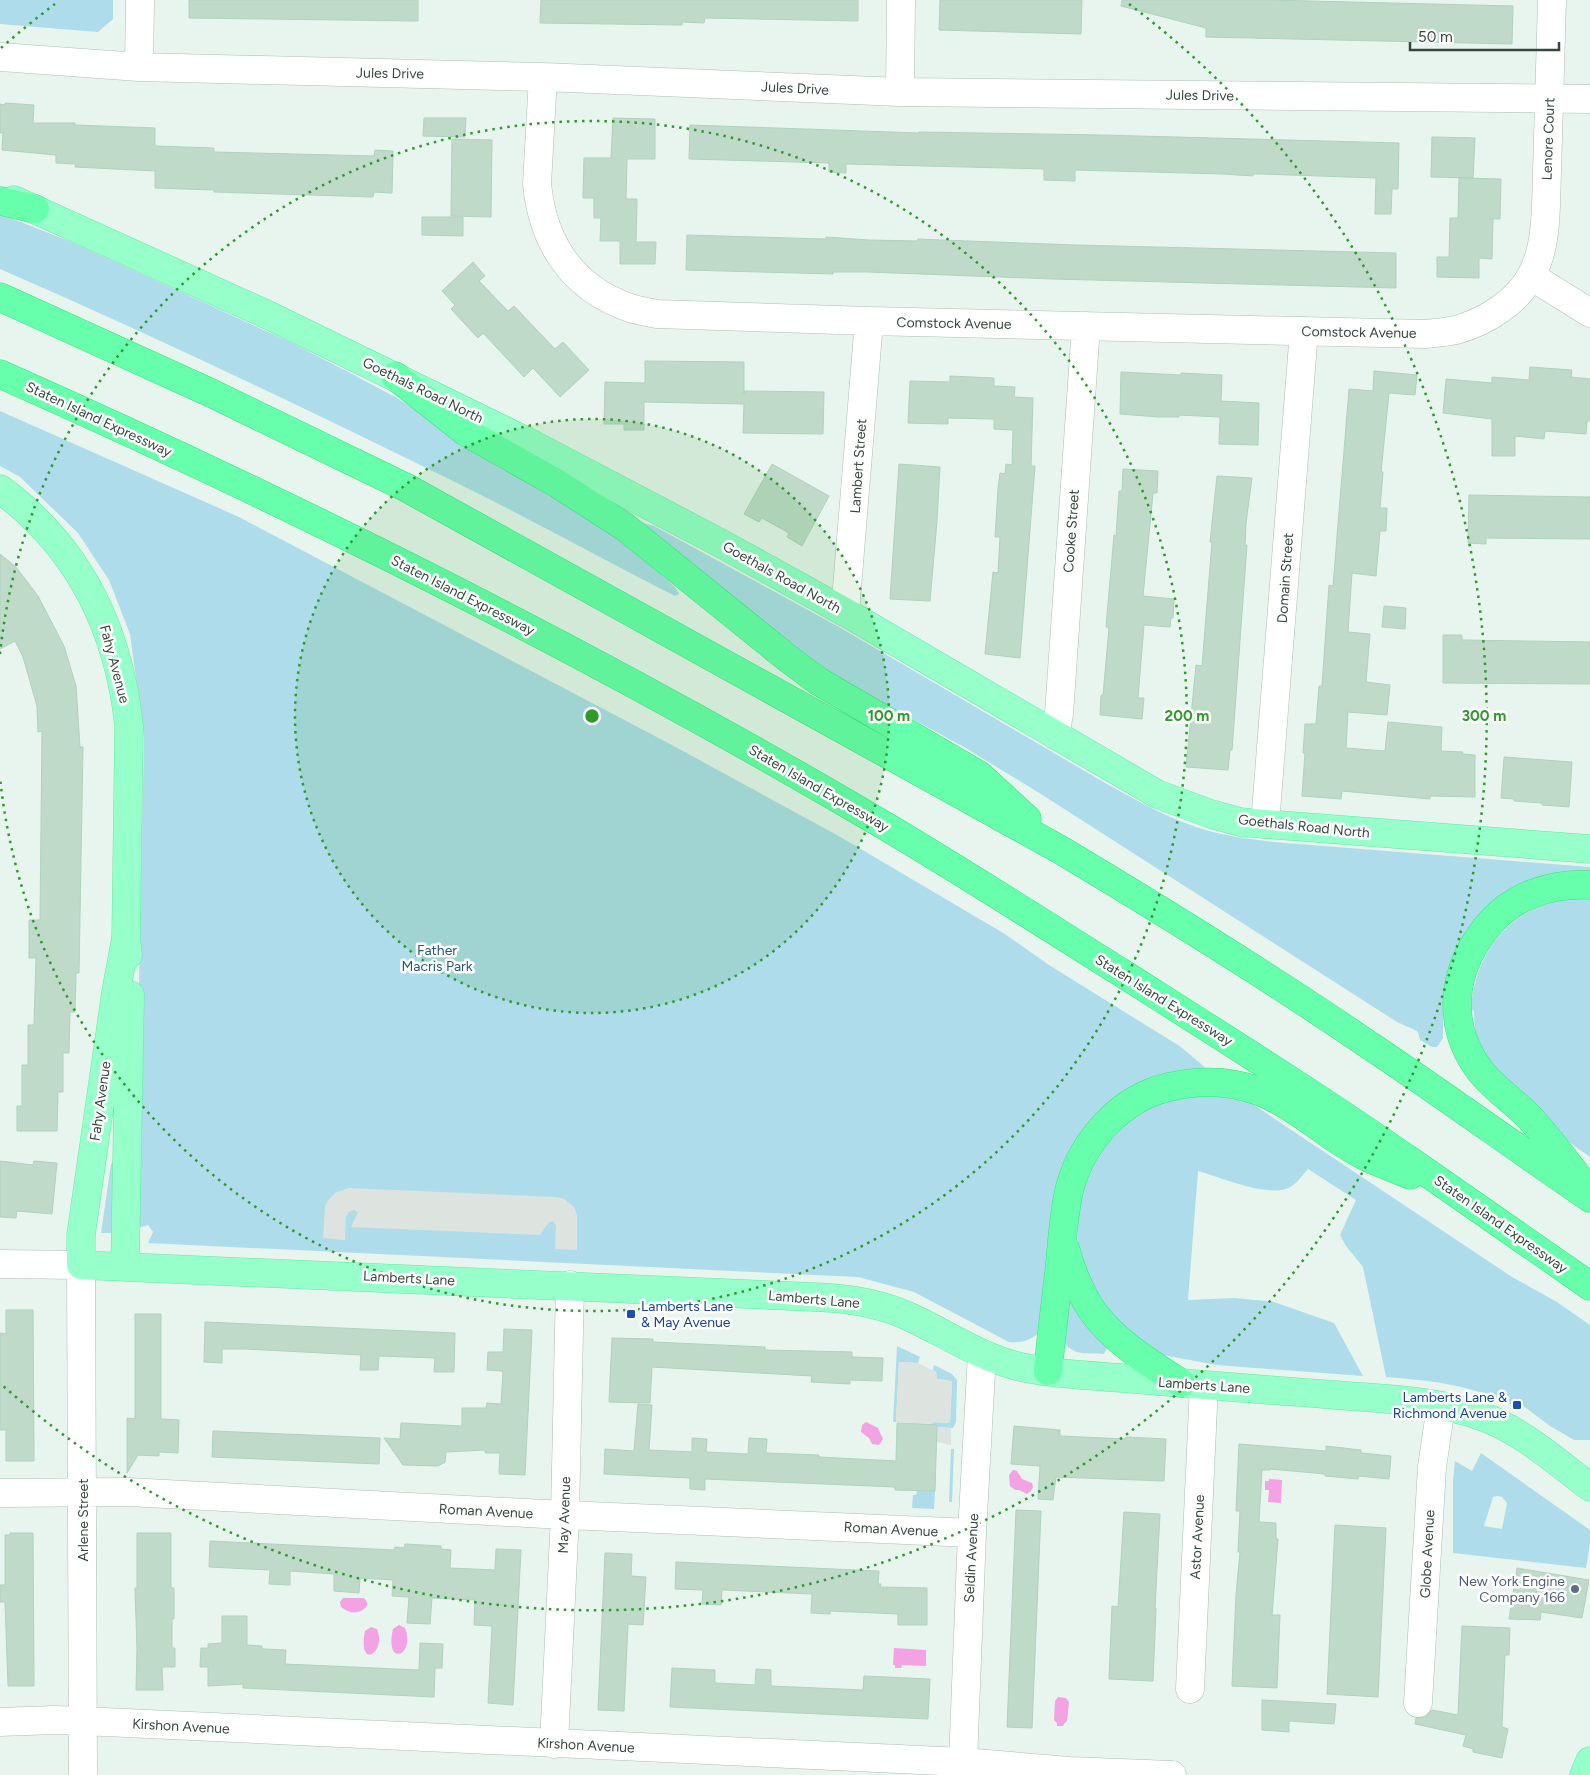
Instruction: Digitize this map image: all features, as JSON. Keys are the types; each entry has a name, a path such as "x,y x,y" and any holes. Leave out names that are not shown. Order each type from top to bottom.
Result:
{"highway":[{"path":"0,201 35,209"},
{"path":"0,297 211,393 405,487 1059,849 1313,1007 1590,1198"},
{"name":"Staten Island Expressway","path":"0,374 181,457 432,578 567,647 694,717 884,826 1006,900 1251,1055 1590,1286"},
{"path":"395,376 466,432 558,484 625,527 818,681 979,775 1059,849"},
{"path":"1590,884 1564,885 1533,893 1500,913 1475,943 1467,960 1460,977 1456,1008 1461,1035 1469,1054 1482,1072 1493,1085 1528,1116 1590,1191"},
{"path":"1048,1371 1062,1241 1070,1188 1076,1170 1092,1140 1104,1126 1119,1112 1146,1095 1162,1088 1192,1082 1229,1083 1258,1091 1274,1098 1361,1154 1462,1197"},
{"path":"1062,1241 1082,1294 1098,1317 1119,1339 1136,1353 1192,1384"}],"main road":[{"name":"Goethals Road North","path":"0,194 268,314 530,443 724,545 845,612 1134,782 1182,805 1240,822 1590,850"},
{"name":"Fahy Avenue","path":"0,489 32,514 59,544 92,594 109,633 126,702 129,727 126,938 130,991 125,1266"},
{"name":"Fahy Avenue","path":"82,1264 81,1235 116,992 126,938"},
{"name":"Lamberts Lane","path":"82,1264 854,1300 890,1309 908,1316 982,1354 1010,1364 1048,1371 1378,1398 1441,1406 1484,1417 1500,1424 1590,1486"},
{"path":"1555,1461 1590,1459"},
{"path":"1584,1775 1590,1761"}],"street":[{"path":"139,67 140,0"},
{"path":"900,92 901,0"},
{"name":"Lenore Court","path":"1532,276 1545,232 1552,0"},
{"name":"Jules Drive","path":"0,57 139,67 543,77 900,92 1590,99"},
{"name":"Comstock Avenue","path":"543,77 537,184 544,224 553,244 569,268 584,283 607,299 632,309 657,314 869,321 1425,334 1454,330 1474,324 1496,312 1517,295 1532,276"},
{"path":"1532,276 1590,313"},
{"name":"Lambert Street","path":"845,612 869,321"},
{"name":"Cooke Street","path":"1055,736 1059,714 1086,326"},
{"name":"Domain Street","path":"1265,824 1304,331"},
{"name":"Lamberts Lane","path":"0,1264 82,1264"},
{"name":"Arlene Street","path":"82,1264 83,1775"},
{"name":"May Avenue","path":"554,1744 565,1515 570,1286"},
{"name":"Seldin Avenue","path":"963,1762 972,1533 982,1354"},
{"name":"Astor Avenue","path":"1190,1689 1192,1384"},
{"name":"Globe Avenue","path":"1418,1703 1432,1467 1441,1406"},
{"name":"Roman Avenue","path":"0,1493 128,1492 565,1515 972,1533"},
{"name":"Kirshon Avenue","path":"0,1722 83,1721 554,1744 781,1765 963,1762 1172,1775"}],"green space":[{"path":"0,0 113,0 113,19 98,32 0,24"},
{"path":"0,214 69,241 290,342 395,397 527,476 653,562 659,572 674,586 679,594 675,596 479,494 283,399 0,269"},
{"name":"Father Macris Park","path":"0,411 239,517 670,744 837,835 1005,934 1049,965 1181,1047 1207,1069 1092,1127 1038,1334 1024,1341 1009,1342 914,1292 858,1277 148,1243 153,1232 148,1225 134,1229 144,737 130,634 109,580 78,533 20,477 0,466"},
{"path":"641,524 654,526 839,627 1105,783 1156,810 1195,827 1225,835 1273,842 1590,867 1590,875 1579,875 1458,958 1445,984 1443,997 1443,1038 1437,1047 1432,1047 1420,1040 1417,1031 1397,1022 1044,796 964,747 870,696 801,654"},
{"path":"1590,898 1590,1157 1562,1137 1495,1076 1479,1046 1475,1029 1474,1011 1471,1009 1478,973 1494,942 1505,929 1518,918 1552,902"},
{"path":"1198,1093 1238,1096 1254,1105 1512,1277 1557,1302 1590,1325 1590,1440 1574,1440 1550,1426 1522,1405 1519,1409 1487,1394 1471,1389 1421,1380 1386,1377 1363,1267 1346,1246 1340,1235 1356,1200 1308,1169 1292,1186 1283,1190 1259,1189 1198,1171 1188,1300 1235,1298 1274,1302 1334,1323 1363,1376 1217,1365 1163,1355 1137,1340 1101,1306 1082,1266 1077,1222 1084,1183 1095,1161 1109,1141 1125,1125 1143,1112 1163,1102"},
{"path":"114,1161 115,1233 101,1233 111,1164"},
{"path":"1068,1290 1108,1346 1104,1354 1077,1352 1065,1343"},
{"path":"897,1346 920,1357 918,1363 899,1362 896,1422 893,1422"},
{"path":"934,1365 952,1374 957,1380 956,1422 953,1428 935,1427 931,1424 934,1422 950,1423 952,1381 937,1379 936,1372 933,1370"},
{"path":"951,1449 954,1449 952,1502 949,1502"},
{"path":"1481,1453 1590,1530 1586,1568 1453,1553 1453,1480 1455,1461 1472,1471","holes":["1493,1497 1502,1497 1507,1503 1502,1529 1484,1526"]},
{"path":"917,1491 935,1491 934,1509 912,1508 913,1495 916,1495"}],"shaded area":[{"path":"348,1188 557,1197 564,1199 574,1207 577,1215 577,1250 555,1249 556,1226 553,1221 548,1223 540,1235 351,1227 358,1212 354,1210 349,1212 346,1217 345,1240 323,1238 327,1202 335,1193"},
{"path":"899,1362 918,1363 936,1372 937,1379 952,1381 950,1423 934,1422 931,1424 935,1427 951,1428 951,1445 924,1439 912,1423 896,1422"},
{"path":"866,1422 878,1428 883,1439 879,1445 872,1444 869,1438 861,1432 862,1425"},
{"path":"1013,1470 1017,1471 1022,1479 1032,1483 1033,1487 1027,1494 1010,1486 1009,1475"},
{"path":"1269,1479 1282,1480 1281,1503 1268,1502 1269,1490 1265,1490 1265,1481 1269,1481"},
{"path":"343,1598 364,1598 367,1606 358,1612 348,1611 341,1607 340,1602"},
{"path":"399,1625 405,1628 407,1638 404,1651 400,1654 396,1653 393,1649 391,1641 393,1629"},
{"path":"371,1627 377,1629 379,1638 375,1651 372,1654 368,1654 365,1651 365,1631"},
{"path":"894,1648 926,1650 926,1666 902,1665 901,1668 895,1668 895,1665 893,1665"},
{"path":"1058,1697 1066,1698 1069,1702 1067,1721 1063,1726 1057,1726 1054,1720 1055,1701"}],"building":[{"path":"189,0 418,0 418,21 189,18"},
{"path":"541,0 858,0 858,21 705,18 704,23 682,22 682,25 540,23"},
{"path":"940,0 1082,0 1081,34 939,30"},
{"path":"1122,0 1270,0 1513,6 1512,44 1206,37 1206,28 1121,6"},
{"path":"5,103 34,105 33,123 75,123 75,125 155,128 155,146 214,148 214,152 374,156 375,150 393,151 392,193 374,192 373,197 214,192 214,190 155,188 155,171 75,167 76,164 56,163 56,155 2,150 3,133 0,133 0,104 5,105"},
{"path":"424,118 466,118 465,137 423,136"},
{"path":"613,118 655,119 655,159 627,159 626,199 637,199 636,242 656,242 655,264 620,264 620,241 600,241 601,218 594,218 594,198 583,198 584,158 611,158"},
{"path":"690,125 919,133 1101,135 1399,143 1398,189 1392,189 1391,214 1375,214 1376,178 1075,170 1075,181 1044,180 1044,169 846,164 846,173 829,172 829,163 689,159"},
{"path":"1432,137 1475,138 1473,178 1431,177"},
{"path":"452,139 492,140 491,217 451,216"},
{"path":"1459,178 1501,179 1500,219 1493,219 1492,259 1479,258 1479,278 1437,277 1437,257 1449,257 1450,218 1458,218"},
{"path":"422,217 463,217 463,236 422,235"},
{"path":"687,235 826,239 826,237 917,241 918,239 1396,253 1396,288 868,272 833,272 833,274 686,270"},
{"path":"473,262 485,276 479,281 508,311 514,306 555,349 563,342 589,370 560,397 533,368 524,377 483,333 478,338 451,309 455,305 442,291"},
{"path":"645,361 744,362 744,391 824,392 823,434 743,433 744,404 644,402 644,430 624,430 624,424 604,424 605,382 645,383"},
{"path":"1530,367 1572,370 1571,377 1590,379 1590,421 1587,421 1586,434 1545,431 1544,439 1515,436 1515,456 1492,456 1492,419 1443,413 1446,379 1492,383 1492,377 1529,380"},
{"path":"1374,371 1417,375 1415,395 1389,393 1381,472 1383,472 1380,508 1387,508 1386,531 1380,531 1376,576 1352,573 1348,632 1370,634 1366,682 1390,685 1387,715 1348,712 1346,748 1385,751 1388,722 1442,727 1441,751 1463,752 1462,754 1475,755 1475,797 1430,796 1430,799 1342,791 1341,799 1302,796 1305,724 1316,724 1319,686 1322,686 1329,585 1333,586 1349,389 1373,391"},
{"path":"1121,372 1222,375 1221,401 1259,403 1258,445 1219,444 1220,417 1179,415 1179,417 1159,417 1120,414"},
{"path":"950,376 994,378 994,386 1015,387 1014,397 1033,398 1031,466 1035,466 1020,658 985,654 993,572 998,573 1000,537 995,537 1000,473 1005,474 1006,464 1012,465 1013,430 994,429 994,419 948,418 948,424 908,423 910,381 950,382"},
{"path":"772,464 829,496 802,546 787,537 789,533 762,518 759,522 744,514"},
{"path":"899,464 940,467 930,601 890,599"},
{"path":"1123,469 1158,471 1157,493 1153,493 1143,596 1174,599 1173,618 1171,618 1170,627 1144,625 1138,698 1144,698 1142,719 1100,715 1109,628 1106,627 1114,535 1116,536 1119,491 1122,491"},
{"path":"1217,476 1252,478 1246,523 1245,545 1247,545 1232,750 1230,750 1228,770 1186,767 1196,665 1202,666 1212,542 1210,542"},
{"path":"1469,495 1590,497 1590,539 1486,538 1486,544 1468,543"},
{"path":"0,554 16,567 38,596 64,646 76,686 80,747 83,747 79,973 76,973 75,1012 70,1012 69,1053 63,1053 63,1092 58,1092 57,1131 17,1131 17,1106 22,1106 22,1065 28,1065 28,1025 34,1025 36,958 29,958 29,920 40,920 42,731 38,732 37,706 23,657 15,641 0,649"},
{"path":"1384,606 1406,608 1405,629 1382,627"},
{"path":"1443,635 1462,635 1462,640 1590,642 1590,684 1443,683"},
{"path":"1504,757 1572,762 1569,807 1542,805 1542,803 1501,798"},
{"path":"0,1161 33,1165 34,1161 57,1163 52,1214 17,1211 16,1218 0,1217"},
{"path":"6,1310 33,1310 34,1461 6,1461 6,1430 0,1430 0,1333 6,1334"},
{"path":"135,1314 161,1314 161,1419 179,1420 178,1453 159,1452 159,1456 138,1455 127,1473 127,1418 135,1419"},
{"path":"205,1322 455,1333 454,1372 434,1372 435,1358 379,1356 378,1370 360,1370 361,1355 245,1349 222,1349 222,1363 204,1362"},
{"path":"504,1329 532,1330 525,1475 499,1474 500,1453 485,1453 485,1450 446,1452 445,1462 438,1466 403,1465 384,1438 400,1439 401,1423 462,1426 462,1408 486,1408 487,1403 501,1404 503,1372 487,1370 488,1352 503,1352"},
{"path":"612,1338 653,1339 653,1342 765,1347 765,1350 852,1352 852,1357 883,1358 882,1381 850,1380 850,1384 811,1382 812,1376 652,1367 650,1403 609,1402"},
{"path":"638,1404 652,1405 649,1450 692,1452 692,1438 707,1439 706,1452 748,1454 749,1438 767,1439 766,1453 896,1461 897,1423 937,1425 935,1491 895,1490 895,1487 705,1479 705,1490 690,1489 690,1478 604,1474 605,1449 634,1451"},
{"path":"1014,1426 1060,1430 1060,1436 1166,1439 1164,1481 1056,1477 1053,1500 1038,1499 1040,1466 1011,1464"},
{"path":"213,1431 380,1438 379,1464 212,1457"},
{"path":"1239,1444 1326,1451 1326,1446 1361,1450 1361,1453 1391,1456 1389,1479 1359,1476 1358,1479 1325,1476 1325,1474 1270,1469 1262,1470 1259,1522 1276,1523 1276,1539 1278,1539 1272,1615 1280,1615 1277,1688 1232,1686 1240,1552 1238,1552 1240,1511 1236,1511"},
{"path":"1016,1510 1041,1511 1032,1728 1007,1727"},
{"path":"1124,1512 1160,1514 1153,1681 1109,1679 1112,1606 1118,1607"},
{"path":"1335,1525 1386,1528 1378,1697 1327,1694"},
{"path":"10,1533 33,1533 34,1686 8,1686 5,1602 0,1602 0,1585 5,1585 5,1535 10,1535"},
{"path":"137,1533 171,1533 171,1588 174,1588 172,1648 175,1648 175,1667 162,1667 163,1690 136,1690 135,1588 137,1588"},
{"path":"210,1541 394,1550 395,1547 404,1548 405,1544 441,1546 441,1549 451,1550 450,1568 495,1570 496,1549 521,1550 513,1705 488,1703 492,1626 474,1625 475,1600 432,1598 430,1624 407,1623 409,1597 392,1596 393,1580 360,1578 359,1593 334,1591 334,1574 290,1571 290,1585 269,1584 270,1570 209,1567"},
{"path":"605,1553 632,1554 631,1576 646,1577 643,1625 628,1624 624,1711 598,1710"},
{"path":"676,1562 879,1571 878,1584 881,1584 880,1587 927,1588 927,1625 898,1625 898,1614 830,1611 830,1614 811,1613 812,1594 722,1590 721,1605 702,1604 703,1590 675,1589"},
{"path":"1517,1568 1589,1580 1582,1618 1541,1612 1540,1620 1509,1619"},
{"path":"222,1616 247,1616 247,1645 262,1646 262,1649 286,1650 285,1664 419,1670 420,1643 443,1644 442,1668 435,1668 434,1697 243,1688 243,1684 208,1686 208,1667 200,1667 201,1648 208,1648 208,1644 222,1643"},
{"path":"1462,1626 1510,1628 1509,1655 1505,1655 1502,1727 1508,1729 1502,1758 1473,1752 1473,1749 1463,1746 1466,1735 1415,1724 1416,1718 1425,1717 1432,1710 1458,1715"},
{"path":"672,1668 715,1670 715,1683 755,1685 756,1669 771,1670 771,1686 863,1690 864,1676 930,1679 928,1719 670,1707"},
{"path":"1262,1700 1336,1704 1334,1724 1289,1721 1289,1732 1262,1730"}],"place":[{"name":"Lamberts Lane & May Avenue","path":"631,1314"},
{"name":"Lamberts Lane & Richmond Avenue","path":"1517,1405"},
{"name":"New York Engine Company 166","path":"1575,1589"}]}
